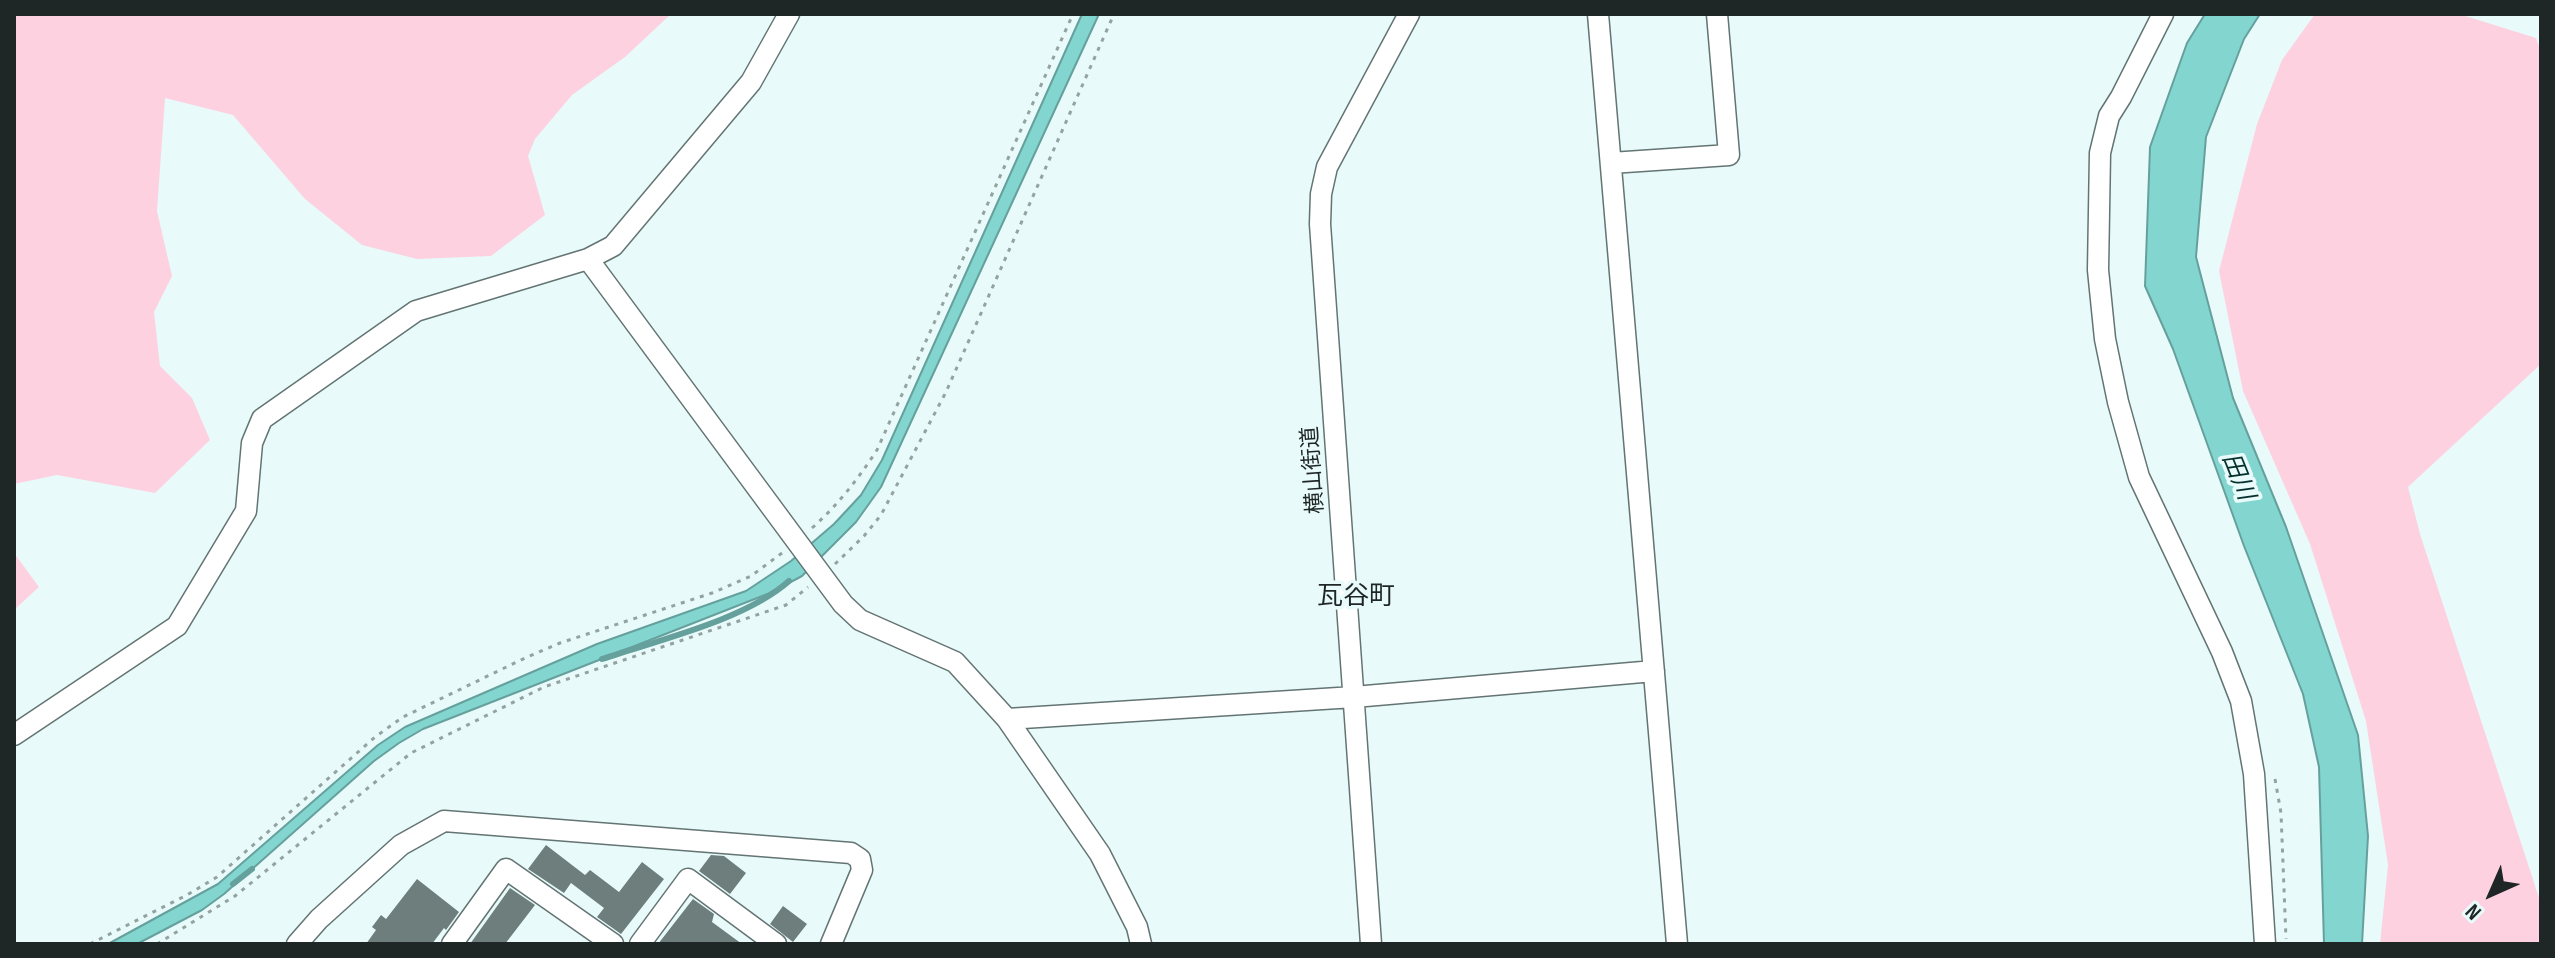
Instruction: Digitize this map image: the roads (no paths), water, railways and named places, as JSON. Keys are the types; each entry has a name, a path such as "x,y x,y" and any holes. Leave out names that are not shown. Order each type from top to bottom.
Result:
{"street":[{"path":"14,735 177,626 246,511 252,443 262,419 416,311 588,259 613,246 751,82 789,14"},
{"name":"横山街道","path":"1371,944 1320,224 1321,194 1327,167 1339,142 1409,14"},
{"path":"1598,14 1677,944"},
{"path":"1611,163 1729,155 1717,14"},
{"path":"2163,14 2109,116 2100,153 2098,270 2105,339 2118,402 2139,477 2222,652 2241,701 2254,774 2265,944"},
{"path":"588,259 843,604 860,620 955,662 1007,719 1100,854 1137,927 1141,944"},
{"path":"1007,719 1354,697 1654,671"},
{"path":"297,944 319,919 401,845 444,821 851,853 860,859 862,870 831,944"},
{"path":"452,944 506,869 613,944"},
{"path":"640,944 688,879 776,944"}],"water":[{"path":"1082,14 1099,14 881,487 856,522 802,576 770,593 423,729 374,761 202,910 137,944 108,944 218,884 378,745 405,727 597,644 746,591 791,561 834,524 861,495 882,460"},
{"name":"田川","path":"2205,14 2260,14 2244,39 2206,137 2196,257 2233,398 2286,527 2358,735 2368,836 2362,944 2324,944 2319,767 2303,694 2244,546 2173,349 2145,286 2150,147 2187,43"}],"waterway":[{"path":"602,659 725,618 771,595 789,581"},
{"path":"233,884 252,869"}],"district":[{"name":"瓦谷町","path":"1356,597"}]}
